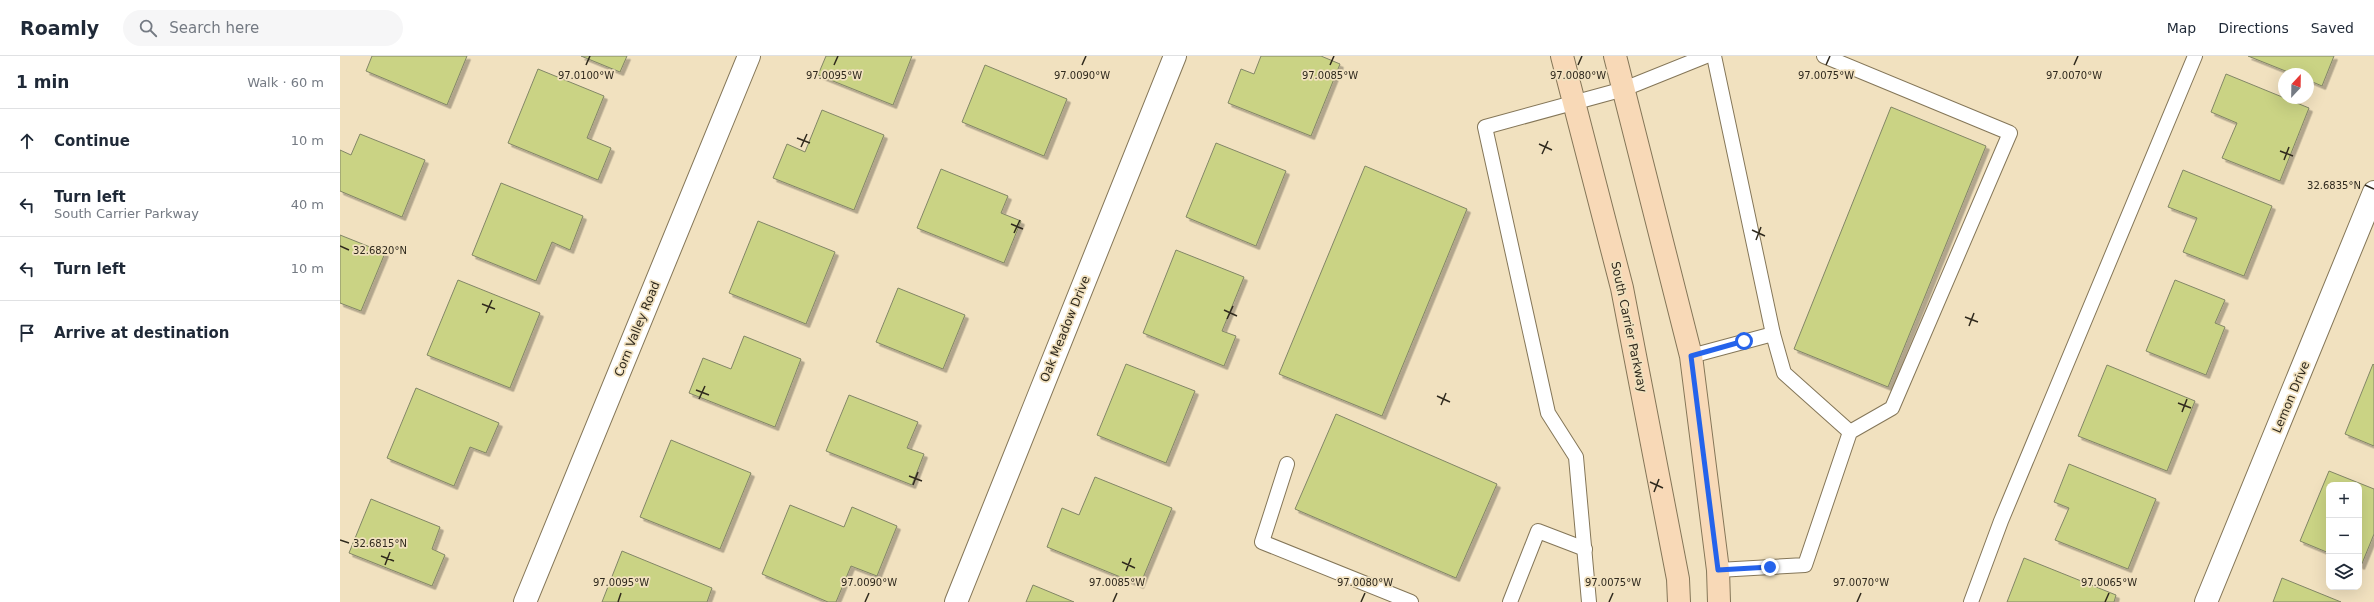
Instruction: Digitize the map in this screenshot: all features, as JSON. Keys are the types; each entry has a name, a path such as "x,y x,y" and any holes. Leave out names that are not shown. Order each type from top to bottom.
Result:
{"main road":[{"name":"South Carrier Parkway","path":"1562,56 1622,288 1678,579 1679,602"},
{"path":"1615,56 1691,356 1718,570 1719,602"}],"street":[{"name":"Corn Valley Road","path":"525,602 748,56"},
{"name":"Oak Meadow Drive","path":"956,602 1174,56"},
{"name":"Lemon Drive","path":"2206,602 2374,192"}],"lane":[{"path":"1589,602 1576,458 1548,413 1485,127 1624,89 1706,56"},
{"path":"1714,56 1773,334 1784,373 1850,432"},
{"path":"1718,570 1805,565 1850,432 1892,408 2010,133 1824,56"},
{"path":"1971,602 2001,521 2195,56"},
{"path":"1691,356 1773,334"},
{"path":"1287,464 1262,542 1411,602"},
{"path":"1510,602 1538,531 1585,549"}],"building":[{"path":"372,56 467,56 447,105 366,71"},
{"path":"581,56 627,56 620,72"},
{"path":"826,56 912,56 893,105 818,75"},
{"path":"1261,56 1321,56 1340,64 1311,136 1228,103 1241,69 1254,74"},
{"path":"2248,56 2334,56 2322,86 2314,83 2314,68 2278,68"},
{"path":"985,65 1067,99 1044,156 962,122"},
{"path":"538,69 604,96 587,138 611,148 598,180 508,143"},
{"path":"2226,74 2278,95 2278,104 2299,104 2309,108 2280,181 2222,158 2237,123 2211,112"},
{"path":"1891,107 1986,146 1888,387 1794,349"},
{"path":"822,110 884,135 854,210 773,178 787,144 805,152"},
{"path":"360,134 425,160 402,217 340,191 340,150 351,155"},
{"path":"1216,143 1286,171 1256,246 1186,217"},
{"path":"1365,166 1467,209 1382,416 1279,374"},
{"path":"941,169 1008,196 1001,213 1021,221 1004,263 917,228"},
{"path":"2183,170 2272,206 2244,276 2183,252 2197,218 2168,207"},
{"path":"501,183 583,216 570,250 552,242 536,281 472,255"},
{"path":"758,221 835,252 806,324 729,293"},
{"path":"340,235 385,253 361,311 340,303"},
{"path":"1176,250 1244,277 1222,331 1236,336 1224,366 1143,333"},
{"path":"458,280 540,313 510,388 427,355"},
{"path":"2175,280 2225,300 2215,323 2225,327 2206,375 2146,351"},
{"path":"898,288 965,315 943,369 876,342"},
{"path":"744,336 801,359 775,427 689,393 703,358 731,369"},
{"path":"1126,364 1195,391 1166,463 1097,435"},
{"path":"2373,364 2374,365 2374,446 2345,434"},
{"path":"2107,365 2195,401 2167,471 2078,436"},
{"path":"416,388 499,423 486,453 470,447 454,486 387,458"},
{"path":"849,395 918,422 907,448 924,454 912,485 826,451"},
{"path":"1336,414 1497,484 1456,578 1295,509"},
{"path":"671,440 751,473 720,549 640,517"},
{"path":"2069,464 2156,499 2128,569 2055,540 2069,508 2054,502"},
{"path":"2329,471 2356,482 2326,482 2326,552 2300,541"},
{"path":"1095,477 1172,508 1140,585 1047,547 1062,508 1079,515"},
{"path":"2362,484 2374,489 2374,534 2362,564"},
{"path":"371,499 440,527 432,549 445,555 432,586 349,553"},
{"path":"790,505 844,527 852,507 897,526 877,576 851,566 836,602 828,602 762,574"},
{"path":"622,551 712,588 707,602 602,602"},
{"path":"2024,558 2116,595 2114,602 2007,602"},
{"path":"2282,578 2341,602 2273,602"},
{"path":"1033,585 1074,602 1026,602"}],"route":[{"path":"1744,341 1691,356 1718,570 1770,567"}]}
